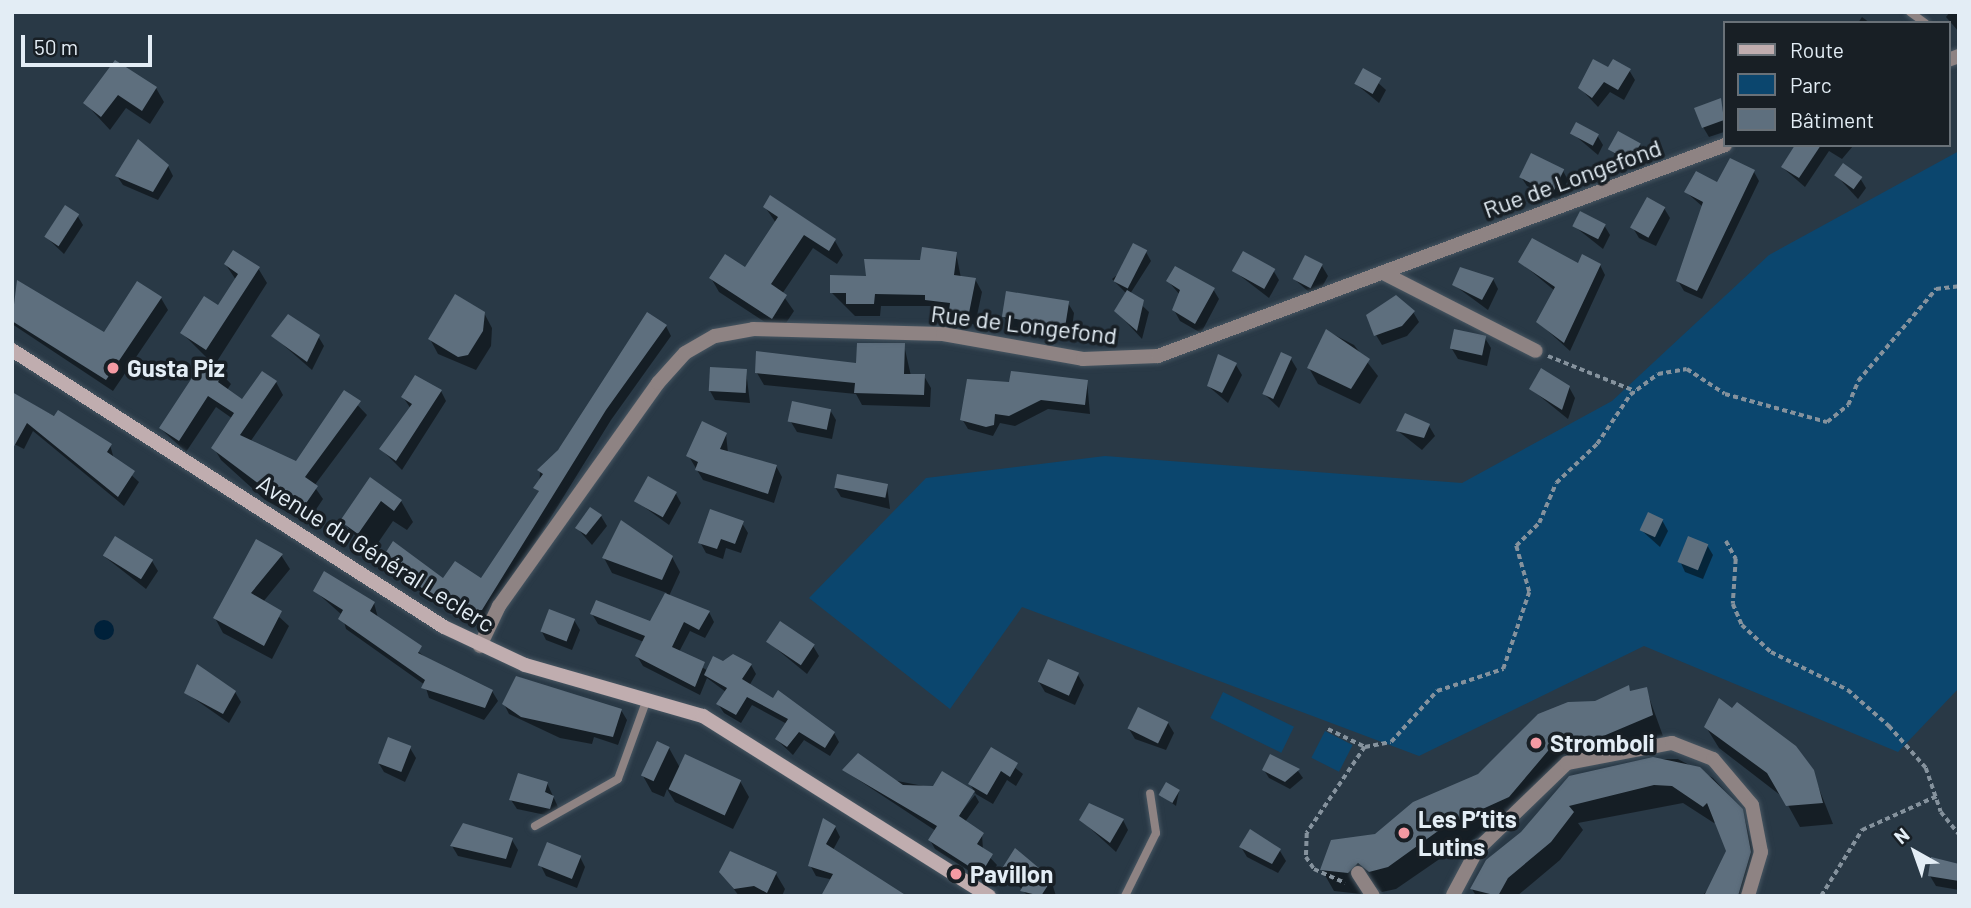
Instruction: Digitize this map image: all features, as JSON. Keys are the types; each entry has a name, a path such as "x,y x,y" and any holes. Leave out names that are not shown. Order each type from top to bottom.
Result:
{"main road":[{"name":"Avenue du Général Leclerc","path":"14,356 480,646 525,664 648,696 734,734 989,896"}],"street":[{"name":"Rue de Longefond","path":"480,646 499,606 658,383 685,353 715,336 754,329 943,334 1116,360 1158,356 1385,274 1722,146"},
{"path":"1385,274 1536,351"},
{"path":"1454,896 1477,850 1567,763 1672,743 1713,758 1752,805 1761,852 1748,896"},
{"path":"1358,873 1370,891"}],"lane":[{"path":"536,826 618,779 648,696"},
{"path":"1125,896 1156,833 1150,793"}],"path":[{"path":"1328,729 1365,747 1391,742 1437,691 1503,669 1528,592 1516,546 1539,523 1556,483 1597,444 1635,391 1658,374 1687,369 1725,394 1827,422 1848,405 1858,381 1936,289 1959,286"},
{"path":"1536,351 1635,391"},
{"path":"1726,541 1736,559 1733,604 1742,625 1771,652 1869,706 1926,768 1937,796 1959,834"},
{"path":"1365,747 1307,833 1306,857 1332,881 1370,891"},
{"path":"1821,896 1862,830 1937,796"}],"green space":[{"path":"1959,151 1959,688 1898,752 1644,646 1419,756 1022,607 950,709 809,598 926,478 1105,456 1462,483 1612,401 1769,255"},
{"path":"1223,692 1294,727 1281,753 1210,718"},
{"path":"1325,731 1353,745 1339,772 1311,758"}],"shaded area":[{"path":"100,620 108,620 114,630 108,640 100,640 94,634 94,626"}],"building":[{"path":"1593,59 1608,67 1613,59 1631,69 1618,90 1604,82 1592,98 1578,88"},
{"path":"115,60 157,87 142,111 118,95 101,117 83,103"},
{"path":"1363,68 1381,78 1373,94 1354,84"},
{"path":"1721,98 1722,121 1702,128 1694,108"},
{"path":"1576,122 1599,134 1593,146 1570,133"},
{"path":"1618,131 1641,144 1631,162 1608,149"},
{"path":"138,139 169,165 153,192 115,176"},
{"path":"1794,147 1820,147 1799,178 1781,167"},
{"path":"1531,153 1564,169 1552,193 1519,177"},
{"path":"1730,158 1755,170 1697,291 1676,281 1703,202 1684,192 1696,171 1717,182"},
{"path":"1843,163 1862,177 1854,189 1834,175"},
{"path":"770,195 836,239 829,251 804,235 771,284 787,295 772,319 709,278 725,254 745,267 778,217 763,207"},
{"path":"1647,197 1665,207 1648,238 1630,228"},
{"path":"65,205 79,214 59,246 44,237"},
{"path":"1580,211 1606,224 1598,239 1572,226"},
{"path":"1532,238 1578,263 1582,254 1601,264 1564,343 1536,322 1555,287 1518,262"},
{"path":"1133,243 1147,250 1128,289 1113,281"},
{"path":"922,247 957,252 954,275 976,278 969,313 949,311 950,303 925,300 925,295 875,294 874,304 846,304 846,293 830,293 830,275 866,276 864,259 920,260"},
{"path":"233,250 260,267 206,350 180,333 204,296 218,305 238,274 224,264"},
{"path":"1243,251 1275,269 1264,289 1232,271"},
{"path":"1305,255 1323,264 1311,288 1293,279"},
{"path":"1175,266 1215,288 1195,324 1172,310 1180,290 1166,281"},
{"path":"1460,267 1494,278 1482,300 1452,285"},
{"path":"17,280 104,332 137,281 162,297 106,380 12,321"},
{"path":"1127,290 1144,300 1137,331 1114,311"},
{"path":"1006,291 1069,301 1065,327 1002,317"},
{"path":"455,294 485,312 483,331 468,355 458,357 428,339"},
{"path":"1396,295 1415,311 1402,326 1374,336 1366,315"},
{"path":"647,312 667,325 606,410 482,610 457,612 381,560 393,541 443,578 455,561 481,578 539,491 533,488 543,474 537,470 558,450"},
{"path":"288,314 320,335 307,362 271,336"},
{"path":"1326,329 1370,359 1351,389 1307,368"},
{"path":"1454,329 1486,336 1482,355 1450,349"},
{"path":"857,343 905,343 904,374 925,374 924,395 854,393 855,383 755,373 756,351 856,363"},
{"path":"1281,352 1292,357 1273,399 1262,394"},
{"path":"1218,354 1237,363 1222,393 1207,386"},
{"path":"205,358 225,371 218,382 242,399 262,371 277,381 240,435 296,461 344,390 361,401 305,477 318,486 300,512 256,488 259,484 211,448 234,413 208,396 179,441 159,428"},
{"path":"710,367 747,369 746,393 709,391"},
{"path":"1541,368 1570,386 1562,410 1529,389"},
{"path":"1011,371 1088,380 1085,405 1041,400 1009,416 995,414 994,425 986,427 960,420 967,379 1009,382"},
{"path":"415,375 442,390 396,461 379,449 412,404 401,397"},
{"path":"12,392 54,416 58,410 112,444 107,452 135,471 118,497 27,423 12,450"},
{"path":"792,401 831,409 827,430 788,422"},
{"path":"1405,413 1430,424 1424,438 1396,431"},
{"path":"702,421 727,433 720,449 777,465 768,494 695,470 698,462 686,456"},
{"path":"837,474 888,484 885,498 834,488"},
{"path":"648,476 677,492 663,517 634,501"},
{"path":"370,477 402,500 394,511 381,501 358,534 340,521"},
{"path":"590,507 602,515 586,535 575,528"},
{"path":"710,509 744,521 735,544 721,539 717,549 698,543"},
{"path":"1648,512 1663,519 1655,537 1640,530"},
{"path":"621,520 673,556 662,580 602,558"},
{"path":"115,536 153,560 141,579 103,556"},
{"path":"1688,536 1708,544 1698,570 1678,562"},
{"path":"256,539 283,554 251,593 282,611 264,646 213,618"},
{"path":"324,571 375,602 370,611 422,646 418,653 493,690 485,708 421,688 425,680 338,619 343,610 313,591"},
{"path":"665,593 710,611 699,630 684,622 672,647 705,662 695,687 635,656 645,636 590,614 596,600 650,621"},
{"path":"549,609 575,619 567,641 540,631"},
{"path":"780,621 815,644 801,665 766,642"},
{"path":"733,654 752,664 742,679 773,698 778,690 835,732 825,748 799,732 787,747 775,739 788,719 747,697 736,715 716,704 727,688 704,675 713,656 723,661"},
{"path":"1048,659 1079,673 1069,696 1038,682"},
{"path":"197,664 236,691 223,714 184,693"},
{"path":"516,676 622,709 613,737 521,717 502,704"},
{"path":"1629,685 1630,691 1647,687 1653,715 1601,737 1553,745 1509,797 1445,826 1388,867 1369,872 1358,863 1348,873 1320,870 1331,840 1375,834 1413,802 1478,774 1538,714 1568,702 1595,701"},
{"path":"1719,698 1732,708 1737,702 1796,746 1814,770 1823,803 1786,806 1767,773 1704,727"},
{"path":"1138,707 1169,722 1158,743 1127,729"},
{"path":"388,737 411,746 401,772 378,763"},
{"path":"657,741 670,747 654,781 641,775"},
{"path":"991,747 1018,763 1010,777 1001,771 987,795 968,784"},
{"path":"858,753 903,785 933,786 942,771 975,791 959,816 984,833 977,844 993,854 981,874 928,840 937,826 842,770"},
{"path":"685,754 741,780 725,816 669,789"},
{"path":"1270,754 1300,769 1285,782 1262,770"},
{"path":"1653,757 1700,767 1743,809 1751,852 1738,896 1704,896 1726,851 1707,803 1703,807 1672,786 1654,785 1569,806 1574,812 1551,842 1508,878 1498,896 1470,889 1486,860 1521,832 1569,776"},
{"path":"518,773 548,782 545,792 554,796 550,809 509,800"},
{"path":"1166,782 1180,790 1172,803 1158,795"},
{"path":"1089,803 1124,819 1110,843 1079,820"},
{"path":"823,818 836,826 826,844 907,896 821,896 833,874 808,866"},
{"path":"463,823 513,838 506,859 450,846"},
{"path":"1250,829 1281,849 1272,864 1239,847"},
{"path":"547,842 581,856 572,879 538,865"},
{"path":"1015,848 1052,879 1041,896 1020,891 1024,884 1001,870"},
{"path":"730,851 777,872 767,893 754,886 734,889 719,872"},
{"path":"1931,857 1959,864 1959,881 1928,876"}],"place":[{"name":"Gusta Piz","path":"113,368"},
{"name":"Stromboli","path":"1536,743"},
{"name":"Les P’tits Lutins","path":"1404,833"},
{"name":"Pavillon","path":"956,874"}]}
